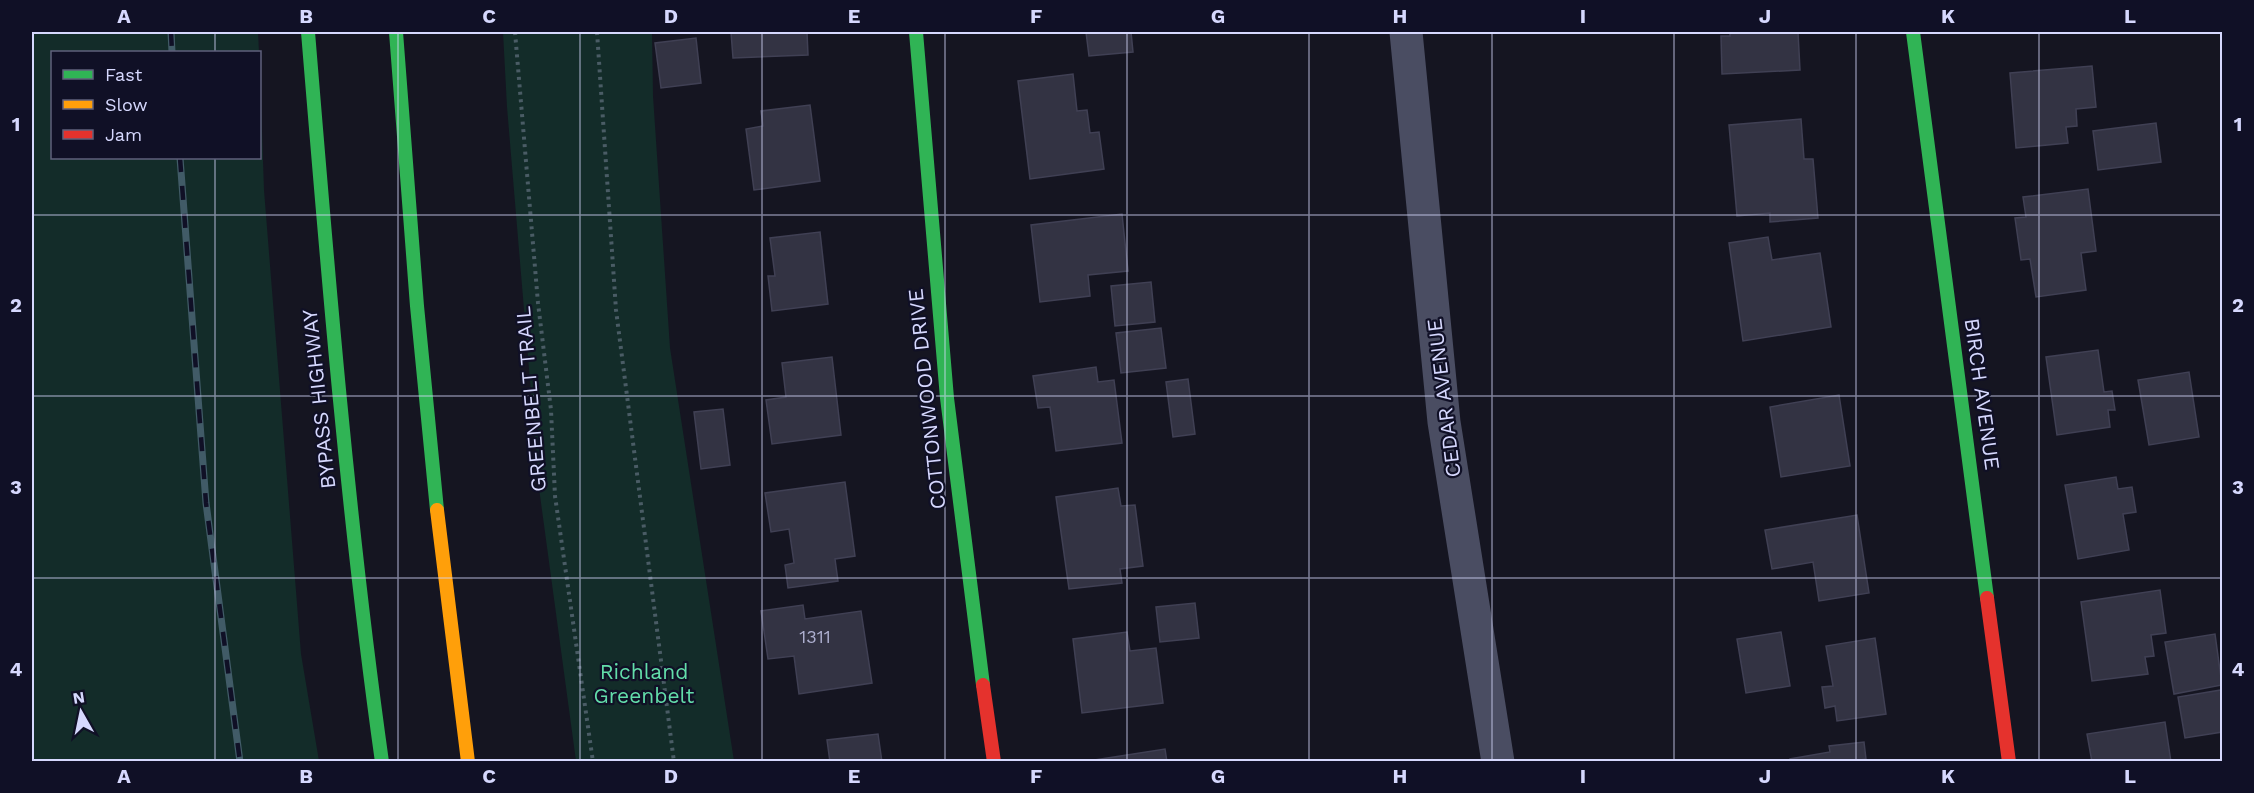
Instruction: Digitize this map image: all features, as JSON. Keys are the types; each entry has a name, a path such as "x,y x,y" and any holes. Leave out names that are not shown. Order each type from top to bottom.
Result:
{"main road":[{"name":"BYPASS HIGHWAY","path":"308,32 330,307 366,648 382,762"},
{"path":"396,32 426,408 442,562 468,762"},
{"name":"COTTONWOOD DRIVE","path":"916,32 928,198 958,497 973,628 994,762"},
{"name":"BIRCH AVENUE","path":"1913,32 2009,762"}],"street":[{"name":"CEDAR AVENUE","path":"1406,32 1444,422 1498,762"}],"path":[{"name":"GREENBELT TRAIL","path":"515,32 538,303 551,410 555,496 593,762"},
{"path":"597,32 616,310 674,762"}],"green space":[{"path":"32,32 258,32 259,51 51,51 51,159 261,159 261,102 264,190 301,654 319,761 32,761"},
{"name":"Richland Greenbelt","path":"503,32 652,32 653,96 670,348 734,761 576,761 539,488 507,107"}],"building":[{"path":"731,32 807,32 808,55 733,58"},
{"path":"1086,32 1131,32 1133,52 1089,56"},
{"path":"1730,32 1798,32 1800,70 1722,74 1721,36 1730,36"},
{"path":"696,38 701,83 661,88 655,43"},
{"path":"2092,66 2096,107 2076,109 2077,126 2066,127 2068,143 2016,148 2010,73"},
{"path":"1073,74 1077,111 1087,110 1090,133 1099,132 1104,169 1030,179 1018,81"},
{"path":"810,105 820,181 754,190 746,129 763,126 761,111"},
{"path":"1801,119 1804,159 1813,159 1818,218 1770,222 1770,213 1737,216 1729,125"},
{"path":"2156,123 2161,162 2098,170 2093,131"},
{"path":"2088,189 2096,251 2081,253 2086,290 2036,297 2030,259 2021,260 2015,218 2026,217 2023,197"},
{"path":"1122,214 1128,271 1088,275 1090,296 1040,302 1031,225"},
{"path":"820,232 828,304 772,311 768,276 775,276 770,238"},
{"path":"1768,237 1772,260 1820,253 1831,327 1743,341 1729,243"},
{"path":"1151,282 1155,322 1115,326 1111,286"},
{"path":"1161,328 1166,368 1121,373 1116,333"},
{"path":"2098,350 2104,392 2112,391 2115,410 2108,410 2110,427 2057,435 2046,357"},
{"path":"832,357 841,435 772,444 766,400 786,397 782,363"},
{"path":"1096,367 1098,382 1114,380 1122,443 1056,451 1050,407 1038,408 1033,376"},
{"path":"2189,372 2199,437 2149,445 2138,380"},
{"path":"1188,379 1195,434 1173,437 1166,382"},
{"path":"1839,395 1850,466 1781,477 1770,407"},
{"path":"723,409 730,465 701,469 694,412"},
{"path":"2116,477 2118,489 2132,487 2136,512 2123,514 2129,550 2078,559 2065,485"},
{"path":"845,482 855,556 835,559 838,581 788,588 785,565 794,563 789,529 771,532 765,493"},
{"path":"1118,488 1121,506 1135,505 1143,566 1120,569 1122,583 1069,589 1056,497"},
{"path":"1857,515 1869,593 1819,601 1813,562 1772,569 1765,530"},
{"path":"2160,590 2166,633 2151,635 2154,656 2145,657 2148,674 2092,681 2081,602"},
{"path":"1195,603 1199,638 1160,642 1156,607"},
{"path":"803,605 805,619 861,611 872,683 799,694 794,656 768,659 761,611"},
{"path":"1127,632 1130,651 1156,648 1163,703 1082,713 1073,639"},
{"path":"1781,632 1790,686 1746,693 1737,639"},
{"path":"2215,634 2222,685 2174,694 2165,642"},
{"path":"1875,638 1886,714 1837,721 1835,706 1825,708 1822,687 1833,686 1826,646"},
{"path":"2221,690 2222,732 2185,738 2178,697"},
{"path":"2165,722 2171,762 2092,762 2087,734"},
{"path":"878,734 882,762 830,762 827,740"},
{"path":"1864,742 1866,759 1847,762 1790,762 1790,759 1830,752 1829,746"},
{"path":"1165,749 1167,762 1095,762 1095,760"}],"railway":[{"path":"171,32 172,51"},
{"path":"180,159 206,503 240,762"}],"traffic: fast":[{"path":"308,32 349,489 382,762"},
{"path":"396,32 417,306 437,510"},
{"path":"916,32 947,398 983,685"},
{"path":"1913,32 1987,598"}],"traffic: slow":[{"path":"437,510 468,762"}],"traffic: jam":[{"path":"1987,598 2009,762"},
{"path":"983,685 994,762"}]}
